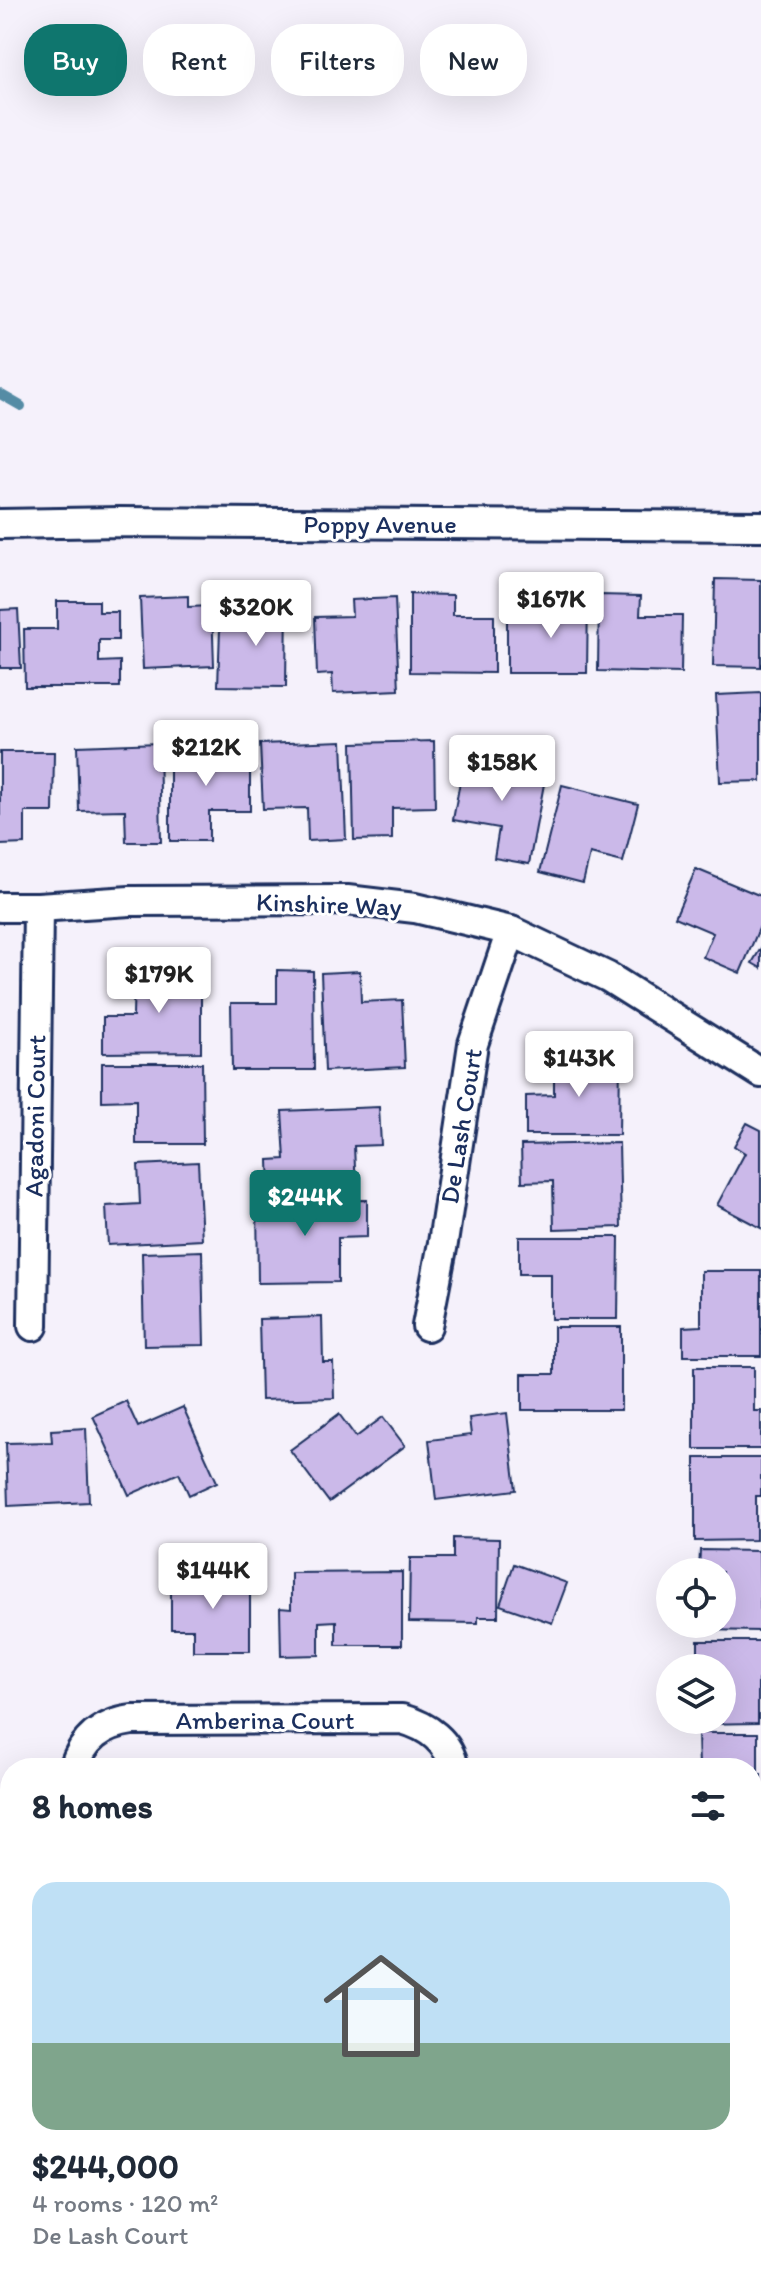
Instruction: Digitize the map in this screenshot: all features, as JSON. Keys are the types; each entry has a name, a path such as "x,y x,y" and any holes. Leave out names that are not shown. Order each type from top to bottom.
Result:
{"street":[{"name":"Poppy Avenue","path":"0,524 761,526"},
{"name":"Kinshire Way","path":"0,907 130,901 347,900 415,908 511,931 608,977 761,1073"},
{"name":"Agadoni Court","path":"33,1326 38,907"},
{"name":"De Lash Court","path":"427,1326 443,1243 473,1044 511,931"},
{"name":"Amberina Court","path":"77,1758 90,1738 117,1722 402,1719 428,1729 444,1745 450,1758"},
{"path":"72,2294 84,2294"}],"building":[{"path":"715,579 761,580 761,667 713,666"},
{"path":"410,594 453,595 453,615 494,615 494,673 410,672"},
{"path":"556,595 588,595 587,673 507,673 507,617 556,618"},
{"path":"599,595 641,596 640,615 682,615 681,673 598,671"},
{"path":"188,596 188,607 212,606 214,666 143,669 140,598"},
{"path":"395,598 399,690 333,693 332,674 317,675 315,617 352,616 351,600"},
{"path":"252,599 287,599 286,687 218,686 220,629 251,629"},
{"path":"57,601 99,601 99,612 118,612 118,640 99,640 99,662 120,661 120,687 25,687 24,629 57,629"},
{"path":"18,609 21,668 0,668 0,610"},
{"path":"761,693 761,781 720,782 716,695"},
{"path":"342,741 346,839 308,841 307,808 263,809 260,744"},
{"path":"434,741 435,807 392,808 392,839 354,840 352,743"},
{"path":"159,743 161,842 126,842 125,810 79,811 77,746"},
{"path":"170,748 250,748 250,811 209,811 209,841 170,841"},
{"path":"0,752 54,752 53,812 25,812 25,844 0,845"},
{"path":"465,754 547,768 529,864 494,858 499,828 453,820"},
{"path":"562,785 638,804 623,862 590,854 583,883 540,872"},
{"path":"696,869 761,896 761,924 740,973 703,957 713,933 675,917"},
{"path":"761,948 761,968 752,963"},
{"path":"134,970 201,970 201,1052 103,1053 103,1017 133,1017"},
{"path":"277,970 313,971 314,1070 232,1070 231,1003 277,1003"},
{"path":"360,971 361,1002 402,1000 405,1067 325,1071 321,973"},
{"path":"554,1056 620,1056 619,1135 526,1135 526,1096 554,1095"},
{"path":"102,1063 202,1063 203,1144 136,1144 136,1100 102,1101"},
{"path":"379,1107 381,1145 354,1146 356,1189 270,1192 269,1160 285,1159 282,1111"},
{"path":"747,1123 761,1130 761,1228 717,1205 745,1153 734,1146"},
{"path":"619,1143 621,1227 554,1229 553,1181 522,1182 521,1145"},
{"path":"198,1162 202,1240 108,1245 106,1206 140,1204 138,1165"},
{"path":"367,1200 367,1237 338,1238 338,1282 258,1283 257,1201"},
{"path":"519,1237 619,1237 618,1319 551,1319 551,1274 519,1274"},
{"path":"202,1251 204,1345 144,1346 142,1253"},
{"path":"701,1271 761,1271 761,1356 683,1356 683,1327 701,1326"},
{"path":"322,1317 323,1362 333,1362 334,1398 261,1400 259,1319"},
{"path":"554,1327 621,1327 621,1410 522,1410 522,1374 554,1374"},
{"path":"694,1367 754,1367 754,1411 761,1411 761,1449 694,1449"},
{"path":"126,1401 138,1427 183,1407 217,1482 189,1495 179,1473 129,1495 93,1416"},
{"path":"507,1413 516,1490 436,1500 429,1440 471,1435 469,1418"},
{"path":"339,1414 356,1437 383,1417 405,1446 329,1502 290,1450"},
{"path":"86,1428 89,1502 8,1506 6,1443 52,1442 51,1430"},
{"path":"695,1458 761,1458 761,1496 756,1496 756,1540 695,1541"},
{"path":"453,1538 499,1539 498,1617 478,1617 478,1623 409,1622 410,1558 453,1558"},
{"path":"700,1550 759,1551 761,1631 736,1631 736,1558 700,1558"},
{"path":"514,1564 567,1583 552,1623 500,1605"},
{"path":"402,1572 402,1645 336,1645 336,1621 319,1622 319,1655 281,1656 280,1608 291,1609 291,1573"},
{"path":"171,1576 250,1576 250,1651 193,1651 193,1629 171,1629"},
{"path":"698,1641 761,1641 758,1723 736,1723 736,1654 698,1654"},
{"path":"758,1733 758,1758 699,1758 698,1734"}],"waterway":[{"path":"0,394 21,406"}]}
